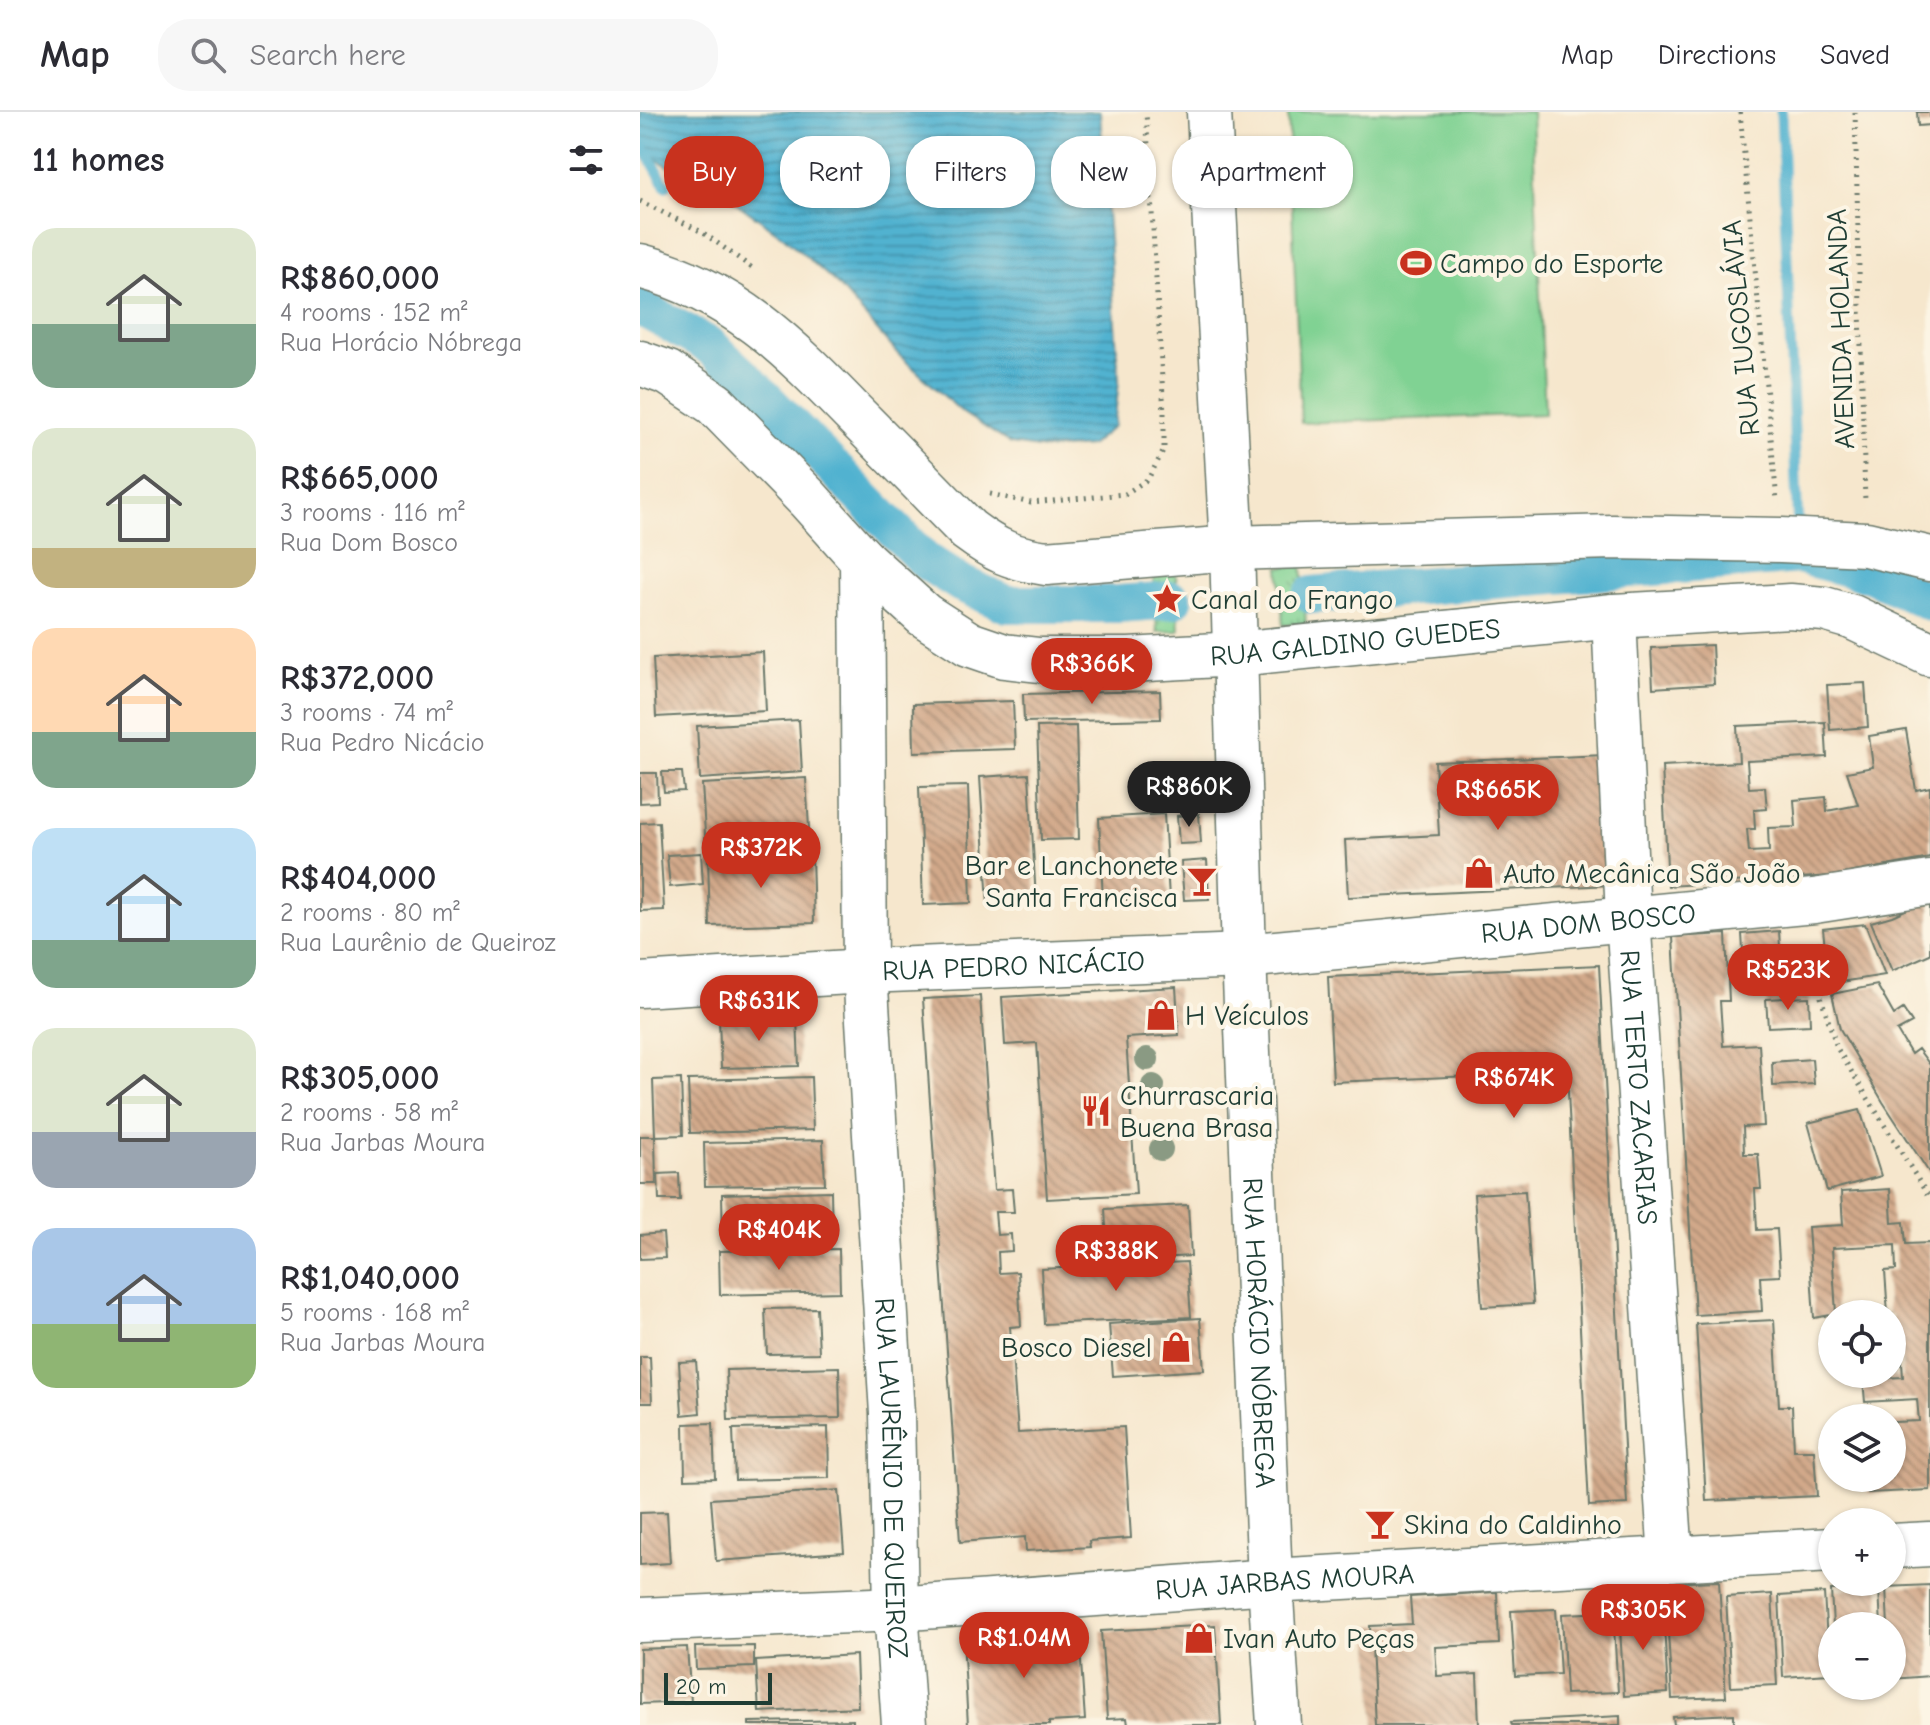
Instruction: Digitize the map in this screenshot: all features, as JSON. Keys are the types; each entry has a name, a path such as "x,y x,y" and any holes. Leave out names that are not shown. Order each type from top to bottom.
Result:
{"street":[{"name":"RUA HORÁCIO NÓBREGA","path":"1209,112 1232,548 1244,956 1270,1581 1279,1725"},
{"path":"644,267 715,294 767,329 968,530 992,548 1016,559 1046,563 1232,548 1613,537 1866,544 1930,559"},
{"name":"RUA GALDINO GUEDES","path":"640,363 668,373 715,404 862,559 924,615 969,644 1004,656 1039,660 1129,660 1236,654 1614,616 1790,606 1824,609 1852,617 1930,654"},
{"name":"RUA LAURÊNIO DE QUEIROZ","path":"862,559 865,971 892,1414 896,1609 904,1725"},
{"name":"RUA TERTO ZACARIAS","path":"1614,616 1628,917 1671,1559"},
{"name":"RUA DOM BOSCO","path":"1244,956 1814,901 1930,883"},
{"name":"RUA PEDRO NICÁCIO","path":"640,985 865,971 1244,956"},
{"path":"1906,1545 1930,1544"},
{"name":"RUA JARBAS MOURA","path":"640,1620 896,1609 1270,1581 1818,1551"}],"path":[{"path":"984,493 1031,503 1125,494 1148,479 1164,450 1146,112"},
{"name":"RUA IUGOSLÁVIA","path":"1740,112 1781,540"},
{"name":"AVENIDA HOLANDA","path":"1855,112 1866,544"},
{"path":"640,201 702,232 763,275"},
{"path":"1814,901 1821,997 1837,1048 1930,1199"}],"green space":[{"name":"Campo do Esporte","path":"1288,112 1532,112 1545,414 1301,423 1292,208 1353,208 1353,136 1289,136"},
{"path":"1302,566 1306,624 1283,625 1279,567"},
{"path":"1176,573 1179,631 1157,632 1153,574"}],"water":[{"path":"640,112 1100,112 1102,136 1051,136 1051,208 1107,208 1119,381 1114,426 1090,446 1045,449 1011,444 963,413 899,355 836,283 784,237 743,208 764,208 764,136 664,136 664,164 640,151"}],"building":[{"path":"1917,112 1930,112 1930,125 1918,126"},
{"path":"1712,645 1714,684 1653,688 1651,648"},
{"path":"763,652 766,711 656,717 653,658"},
{"path":"1865,683 1868,727 1830,730 1827,685"},
{"path":"1160,691 1161,719 1024,722 1023,694"},
{"path":"1013,701 1015,749 914,752 913,704"},
{"path":"799,720 802,772 700,779 697,726"},
{"path":"1825,722 1827,757 1747,761 1749,788 1765,787 1767,809 1754,810 1755,829 1747,829 1749,852 1769,851 1768,828 1796,827 1794,800 1826,797 1827,811 1858,805 1847,772 1873,767 1869,736 1906,730 1916,790 1930,787 1930,858 1832,876 1668,886 1662,766 1739,762 1737,726"},
{"path":"1076,726 1079,839 1041,840 1037,727"},
{"path":"1605,755 1611,885 1348,897 1345,840 1439,835 1435,762"},
{"path":"662,772 682,772 684,791 664,792"},
{"path":"640,773 657,773 658,802 640,803"},
{"path":"1029,774 1036,901 988,904 980,777"},
{"path":"806,778 810,845 706,850 702,784"},
{"path":"968,786 971,903 923,905 919,787"},
{"path":"1164,814 1169,898 1103,901 1099,818"},
{"path":"1199,814 1201,843 1179,844 1177,816"},
{"path":"659,822 664,910 640,911 640,823"},
{"path":"701,853 703,884 670,887 667,855"},
{"path":"812,855 814,923 710,926 708,858"},
{"path":"1207,860 1209,899 1184,900 1181,862"},
{"path":"1930,899 1930,954 1892,971 1871,922"},
{"path":"1865,924 1885,975 1829,984 1823,929"},
{"path":"1779,931 1782,980 1745,982 1742,934"},
{"path":"1726,934 1729,1001 1720,1001 1723,1046 1759,1044 1764,1126 1743,1127 1744,1154 1758,1154 1761,1189 1755,1189 1757,1230 1777,1229 1780,1276 1760,1277 1762,1311 1695,1315 1673,937"},
{"path":"1599,965 1627,1504 1589,1506 1567,1072 1333,1082 1328,977"},
{"path":"1877,985 1894,1015 1903,1009 1912,1023 1897,1031 1911,1054 1918,1049 1930,1065 1930,1174 1840,1029 1832,994"},
{"path":"1176,987 1179,1035 1126,1038 1136,1194 1047,1199 1037,1043 1005,1045 1002,997"},
{"path":"980,996 994,1190 1012,1189 1014,1212 995,1212 997,1235 1011,1234 1012,1251 998,1252 999,1273 1018,1272 1021,1326 1010,1327 1018,1433 1124,1427 1131,1538 1089,1541 1090,1547 1026,1551 1025,1537 960,1542 923,999"},
{"path":"1809,997 1810,1025 1768,1027 1766,999"},
{"path":"797,1018 799,1066 721,1068 719,1019"},
{"path":"1812,1059 1814,1084 1773,1086 1772,1062"},
{"path":"811,1077 813,1130 690,1133 688,1080"},
{"path":"681,1079 683,1135 655,1136 653,1080"},
{"path":"1860,1110 1881,1176 1827,1191 1808,1123"},
{"path":"640,1136 655,1136 656,1184 640,1184"},
{"path":"823,1140 825,1184 705,1186 704,1143"},
{"path":"679,1173 680,1200 659,1200 658,1174"},
{"path":"1890,1189 1892,1223 1904,1222 1906,1244 1930,1243 1930,1490 1906,1491 1906,1422 1919,1421 1917,1399 1865,1402 1864,1388 1906,1388 1906,1300 1887,1300 1885,1271 1896,1270 1895,1245 1832,1248 1835,1300 1818,1300 1818,1317 1814,1318 1808,1227 1843,1225 1841,1192"},
{"path":"831,1191 832,1237 723,1240 722,1194"},
{"path":"1525,1191 1533,1304 1482,1307 1474,1194"},
{"path":"1188,1205 1191,1256 1108,1261 1105,1209"},
{"path":"663,1233 665,1258 640,1259 640,1235"},
{"path":"839,1249 840,1292 720,1295 719,1251"},
{"path":"1187,1262 1191,1317 1044,1324 1041,1269"},
{"path":"817,1308 819,1353 767,1354 765,1309"},
{"path":"1200,1318 1204,1370 1113,1376 1109,1324"},
{"path":"1774,1320 1779,1406 1792,1406 1794,1450 1814,1450 1817,1496 1706,1501 1696,1324"},
{"path":"640,1357 650,1357 652,1403 640,1403"},
{"path":"696,1361 700,1413 682,1415 679,1362"},
{"path":"839,1367 840,1418 728,1420 726,1370"},
{"path":"713,1423 715,1478 685,1479 684,1424"},
{"path":"828,1427 829,1478 735,1480 733,1429"},
{"path":"839,1490 844,1552 716,1561 711,1499"},
{"path":"667,1512 670,1563 640,1565 640,1513"},
{"path":"1719,1581 1726,1697 1672,1699 1665,1583"},
{"path":"1930,1585 1930,1676 1906,1678 1906,1612 1887,1612 1886,1596 1906,1596 1906,1586"},
{"path":"1497,1592 1499,1644 1435,1647 1437,1676 1477,1674 1479,1725 1375,1725 1370,1626 1412,1624 1410,1597"},
{"path":"1818,1593 1824,1596 1825,1612 1818,1612 1818,1675 1783,1677 1779,1596"},
{"path":"1772,1594 1777,1685 1731,1687 1726,1597"},
{"path":"1831,1596 1879,1596 1880,1612 1832,1612"},
{"path":"1556,1609 1560,1674 1515,1676 1511,1611"},
{"path":"1663,1609 1668,1693 1624,1696 1619,1611"},
{"path":"1613,1612 1618,1692 1566,1694 1562,1614"},
{"path":"1215,1625 1221,1725 1128,1725 1127,1718 1107,1719 1101,1631"},
{"path":"1079,1633 1085,1720 1049,1722 1049,1725 968,1725 963,1639"},
{"path":"754,1646 754,1667 696,1669 695,1647"},
{"path":"687,1647 691,1702 640,1704 640,1649"},
{"path":"856,1655 858,1707 759,1712 756,1661"},
{"path":"1734,1714 1734,1725 1674,1725 1673,1717"},
{"path":"1620,1716 1620,1725 1512,1725 1511,1722"},
{"path":"853,1720 853,1725 749,1725 749,1722"}],"waterway":[{"path":"1781,112 1798,531"},
{"path":"640,141 664,183"},
{"name":"Canal do Frango","path":"640,307 710,346 925,561 962,584 1007,604 1118,604 1173,600"},
{"name":"Canal do Frango","path":"1312,595 1799,555 1873,575 1930,602"}],"place":[{"name":"Campo do Esporte","path":"1416,263"},
{"name":"Canal do Frango","path":"1167,599"},
{"name":"Auto Mecânica São João","path":"1479,873"},
{"name":"Bar e Lanchonete Santa Francisca","path":"1202,881"},
{"name":"H Veículos","path":"1161,1015"},
{"name":"Churrascaria Buena Brasa","path":"1096,1111"},
{"name":"Bosco Diesel","path":"1176,1347"},
{"name":"Skina do Caldinho","path":"1380,1524"},
{"name":"Ivan Auto Peças","path":"1199,1638"}]}
